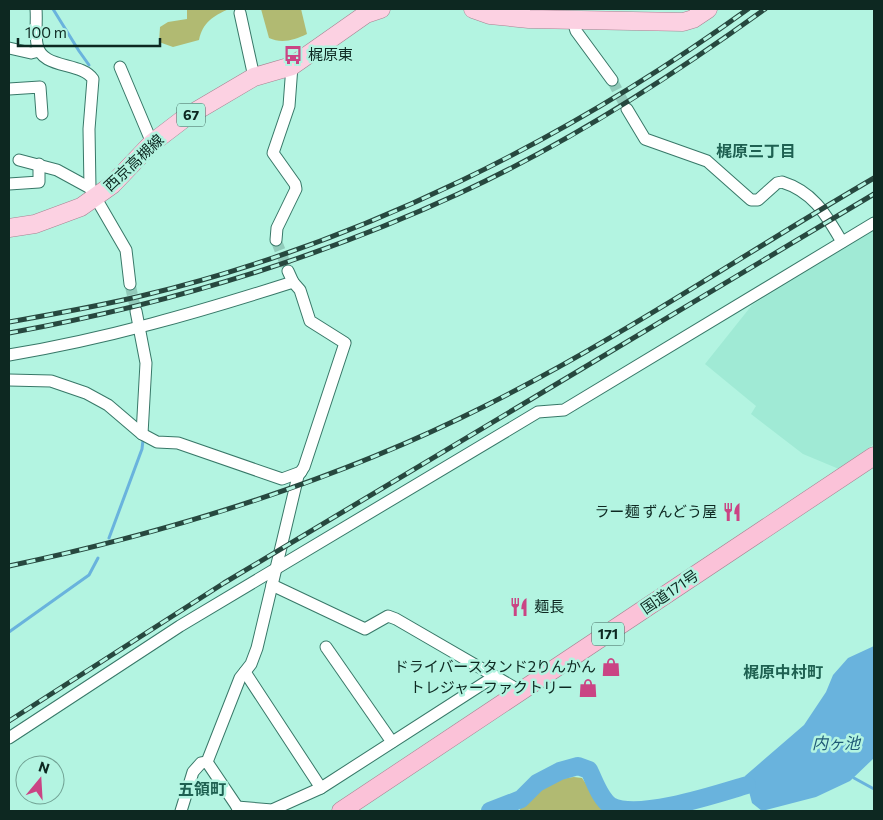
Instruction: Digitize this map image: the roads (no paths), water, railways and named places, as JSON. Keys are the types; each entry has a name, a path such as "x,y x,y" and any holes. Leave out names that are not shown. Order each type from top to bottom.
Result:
{"highway":[{"name":"国道171号","path":"341,811 874,456"}],"main road":[{"name":"西京高槻線","path":"9,228 34,224 81,207 92,193 112,185 152,143 186,117 254,77 292,66 366,14 381,9"},
{"path":"473,9 490,15 573,21 683,22 693,19 708,9"}],"street":[{"path":"36,9 36,37 39,51 49,59 84,70 93,79 90,130 92,193"},
{"path":"240,13 254,77"},
{"path":"573,21 576,31 612,80"},
{"path":"9,48 31,53 39,51"},
{"path":"276,240 276,228 296,189 295,184 273,153 289,106 292,66"},
{"path":"120,67 152,143"},
{"path":"9,89 43,86 42,114"},
{"path":"627,109 646,139 707,161 751,200 758,200 777,183 782,182 810,198 819,205 842,242"},
{"path":"19,160 58,170 92,193 126,250 130,284"},
{"path":"9,184 39,182 39,164"},
{"path":"9,738 180,626 538,412 564,410 874,223"},
{"path":"207,762 257,648 301,472 304,468 345,343 310,321 300,290 293,282 288,271"},
{"path":"9,355 52,348 140,328 293,282"},
{"path":"136,311 146,363 142,434"},
{"path":"9,380 51,381 86,393 108,405 142,434 157,442 178,444 282,479 301,472"},
{"path":"272,585 365,629 388,616 396,619 522,692"},
{"path":"326,647 392,742"},
{"path":"245,672 321,788"},
{"path":"207,762 238,809 272,810 321,788 495,676"},
{"path":"181,811 193,772 201,763 207,762"}],"water":[{"name":"内ヶ池","path":"874,646 874,758 850,781 816,797 762,811 752,803 745,776 804,725 826,692 833,675 848,658"}],"waterway":[{"path":"53,9 89,65"},
{"path":"109,538 142,449 143,440"},
{"path":"9,632 89,575 98,558"},
{"path":"490,811 521,799 537,783 560,771 578,766 589,770 598,790 607,803 624,809 658,808 747,785"},
{"path":"854,778 874,789"}],"tunnel":[{"path":"612,80 627,109"},
{"path":"276,240 288,271"},
{"path":"130,284 136,311"}],"railway":[{"path":"9,322 128,299 226,273 305,247 383,216 460,181 535,143 608,101 748,9"},
{"path":"9,333 124,309 238,278 294,260 404,218 499,175 577,132 654,85 765,9"},
{"path":"9,566 132,537 252,501 312,481 428,433 485,406 584,353 874,178"},
{"path":"9,721 224,583 874,194"}],"place":[{"name":"梶原東","path":"293,55"},
{"name":"ラー麺 ずんどう屋","path":"732,512"},
{"name":"麺長","path":"519,607"},
{"name":"ドライバースタンド2りんかん","path":"611,667"},
{"name":"トレジャーファクトリー","path":"588,688"}],"district":[{"name":"梶原三丁目","path":"756,151"},
{"name":"梶原中村町","path":"783,672"},
{"name":"五領町","path":"202,789"}]}
